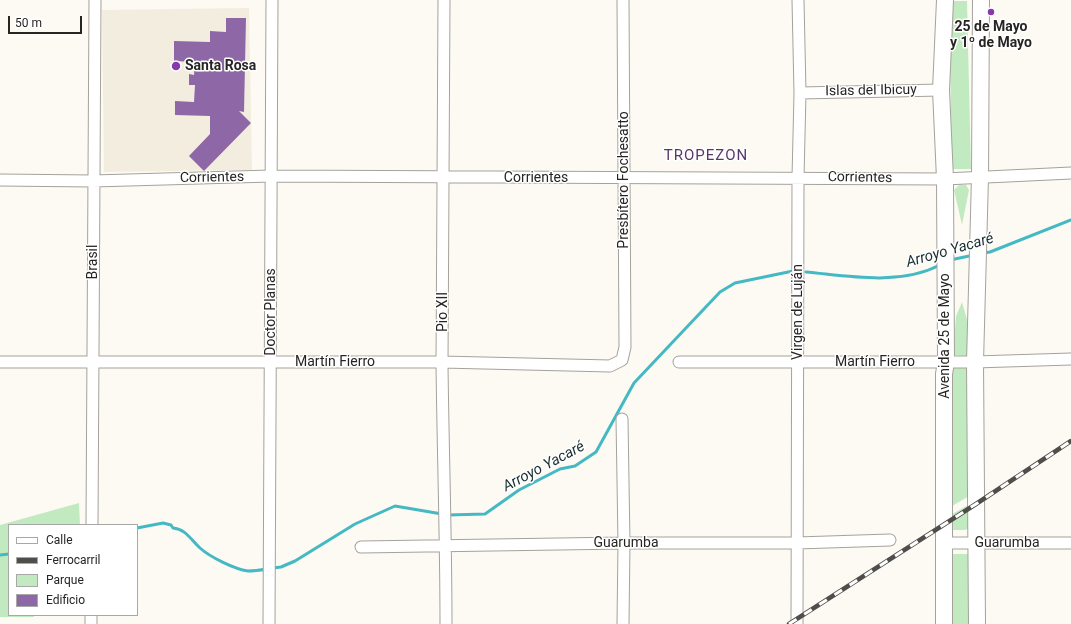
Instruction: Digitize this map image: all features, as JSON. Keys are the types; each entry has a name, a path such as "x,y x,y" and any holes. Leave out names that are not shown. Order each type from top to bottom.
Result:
{"main road":[{"name":"Avenida 25 de Mayo","path":"944,624 944,374 946,362 945,179 941,90 945,0"},
{"path":"977,624 975,362 979,240 981,0"}],"street":[{"name":"Brasil","path":"92,524 94,0"},
{"name":"Doctor Planas","path":"270,624 272,0"},
{"name":"Pio XII","path":"444,0 442,362 446,545 446,624"},
{"name":"Presbítero Fochesatto","path":"622,360 624,347 623,0"},
{"name":"Virgen de Luján","path":"797,624 798,178 800,93 798,0"},
{"name":"Islas del Ibicuy","path":"800,93 941,90"},
{"name":"Corrientes","path":"0,180 93,181 271,176 444,178 945,179 1071,173"},
{"name":"Martín Fierro","path":"679,362 975,362 1071,359"},
{"name":"Martín Fierro","path":"0,362 442,362 610,366 622,360"},
{"path":"622,419 624,543 623,624"},
{"name":"Guarumba","path":"361,547 890,540"},
{"name":"Guarumba","path":"944,544 1071,542"}],"shaded area":[{"name":"Santa Rosa","path":"249,8 252,170 104,172 102,10"}],"green space":[{"path":"949,1 967,1 971,169 952,169"},
{"path":"959,185 966,185 969,190 962,225 954,190"},
{"path":"962,302 968,323 970,356 953,355 956,316"},
{"path":"948,365 967,365 969,496 949,508"},
{"path":"79,503 80,524 8,524 8,616 34,617 0,617 0,525"},
{"path":"970,504 970,528 965,530 948,530 945,518"},
{"path":"952,554 970,554 970,624 952,624"}],"building":[{"path":"226,18 246,18 244,112 239,111 251,123 204,171 189,156 210,134 210,116 175,115 175,101 194,102 195,85 189,85 189,74 194,75 195,62 174,61 174,41 210,42 210,31 226,32"}],"waterway":[{"name":"Arroyo Yacaré","path":"983,253 990,252 1071,220"},
{"name":"Arroyo Yacaré","path":"950,260 974,255"},
{"name":"Arroyo Yacaré","path":"806,272 874,278 908,276 940,265"},
{"name":"Arroyo Yacaré","path":"448,515 485,514 519,490 560,469 575,466 596,452 634,383 720,292 735,283 793,271"},
{"name":"Arroyo Yacaré","path":"273,568 281,567 295,561 355,524 395,506 442,514"},
{"name":"Arroyo Yacaré","path":"138,528 163,523 171,525 173,528 181,530 188,535 200,548 222,562 248,571 267,569"},
{"name":"Arroyo Yacaré","path":"0,555 8,554"}],"railway":[{"path":"789,624 1071,441"}],"place":[{"name":"25 de Mayo y 1º de Mayo","path":"991,12"},
{"name":"Santa Rosa","path":"176,66"}],"district":[{"name":"TROPEZON","path":"706,156"}]}
